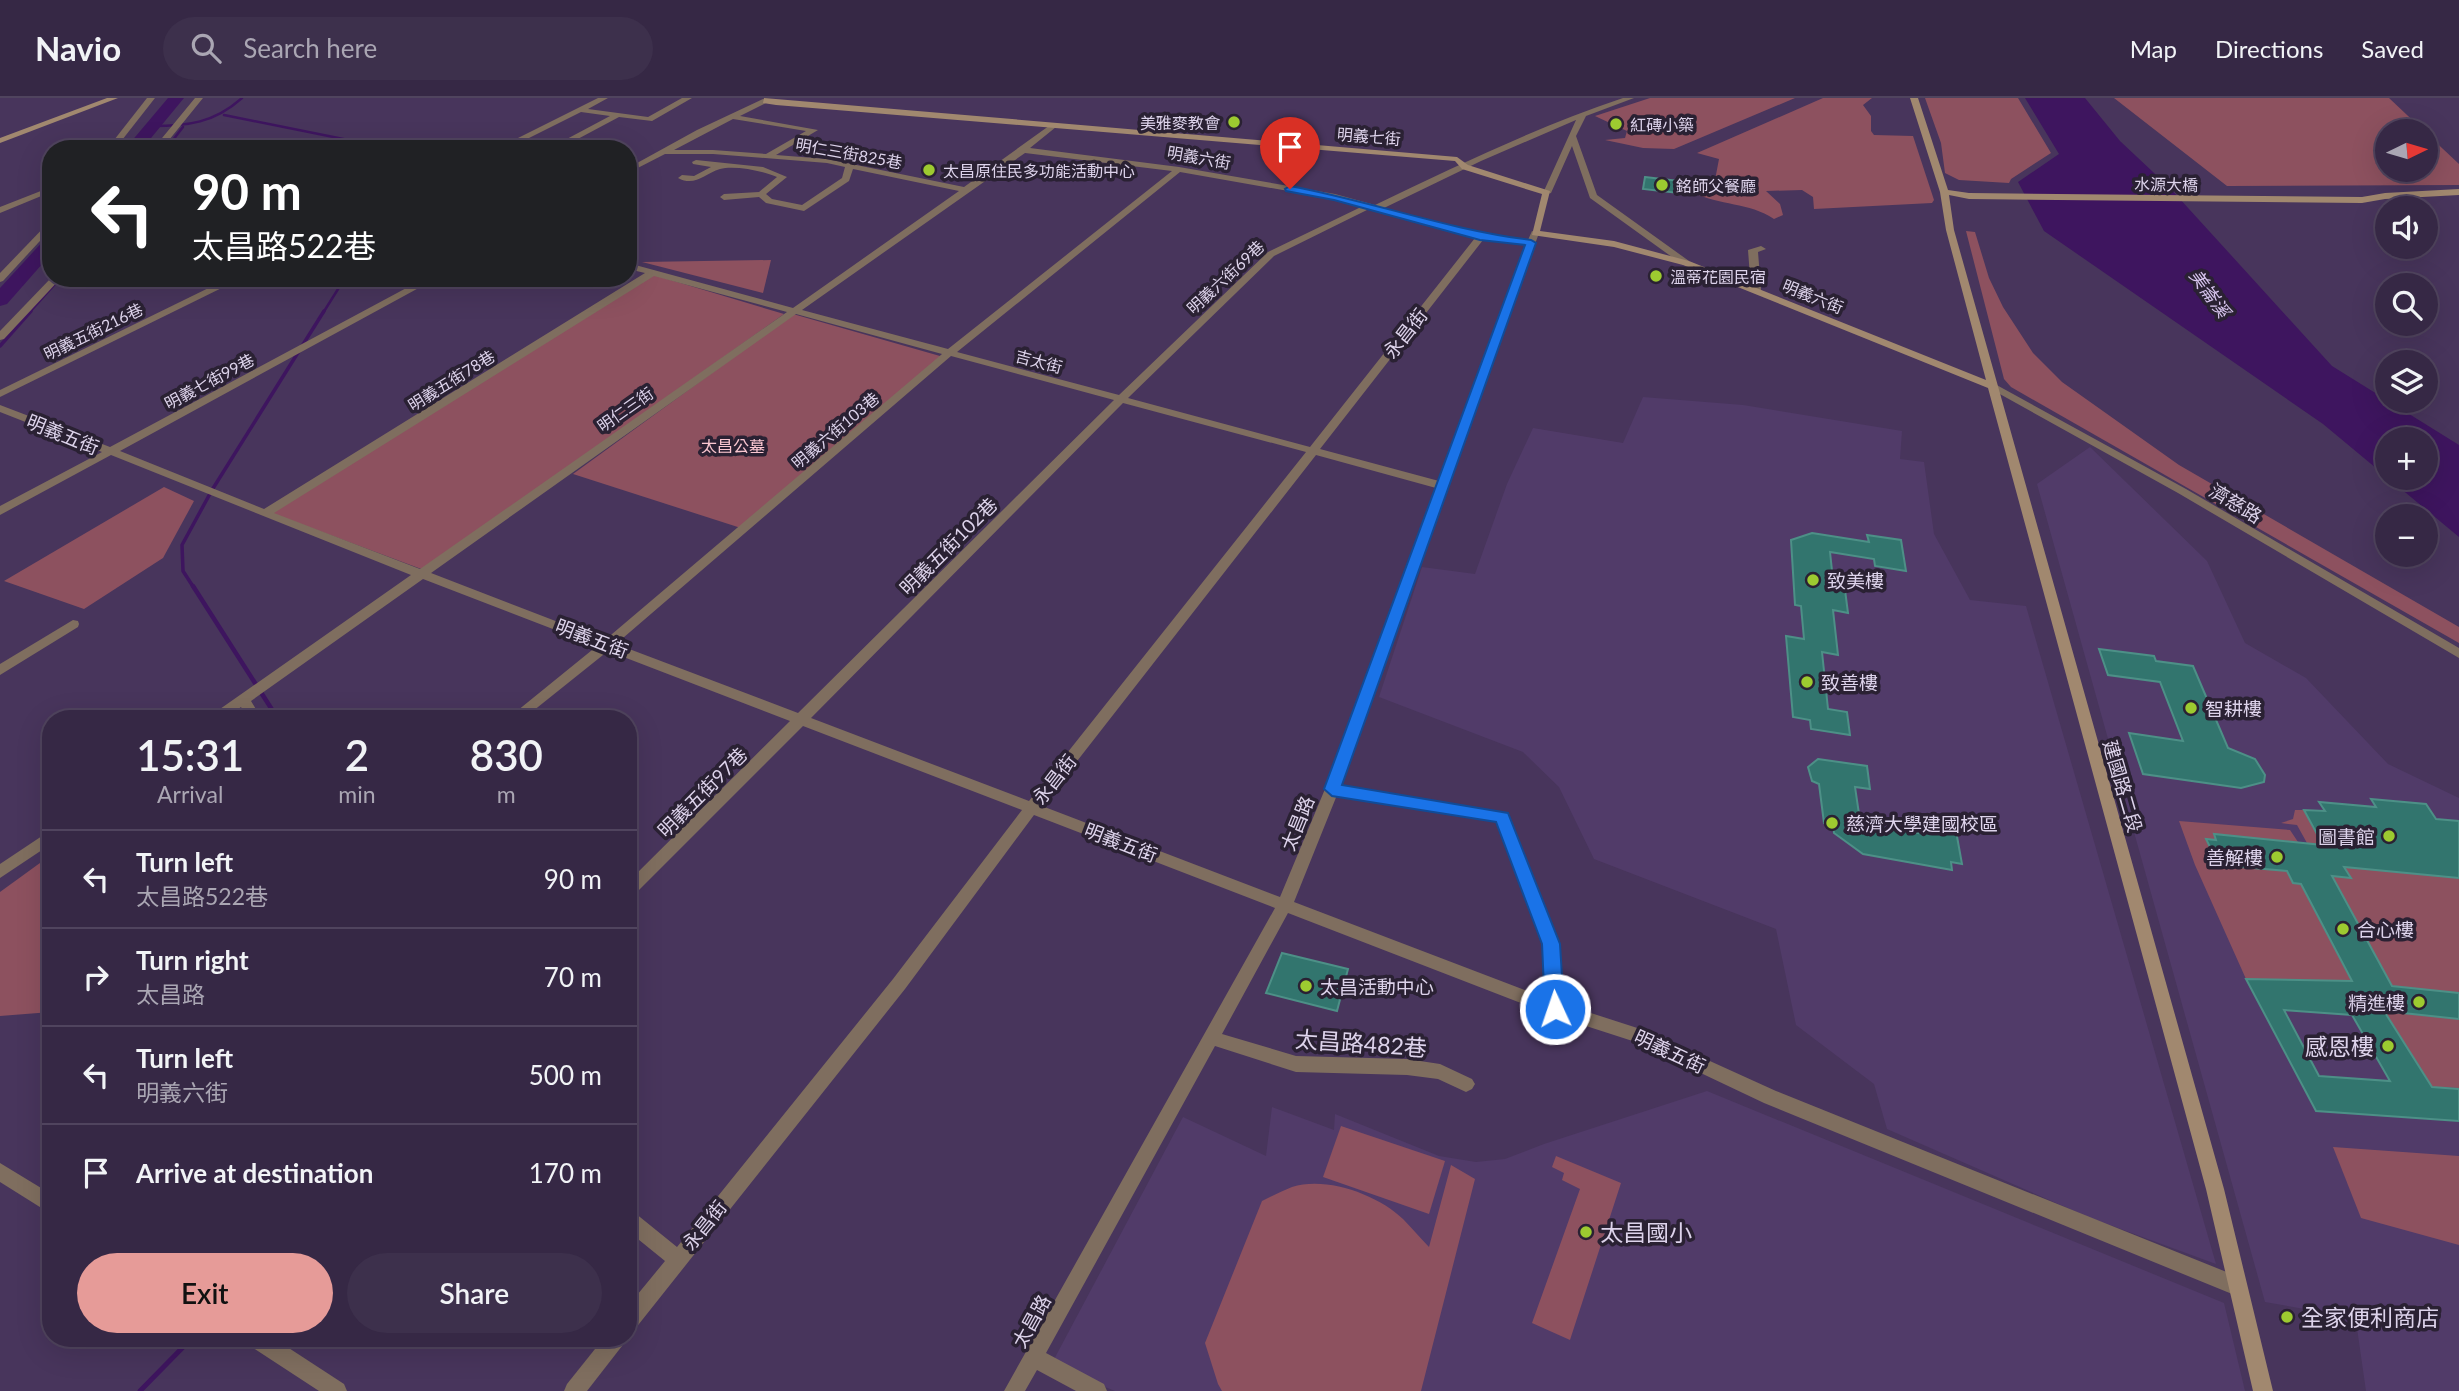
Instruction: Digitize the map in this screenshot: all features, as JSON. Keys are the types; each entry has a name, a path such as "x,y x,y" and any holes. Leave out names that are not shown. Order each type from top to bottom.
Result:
{"street":[{"path":"0,141 114,98"},
{"path":"118,140 152,98"},
{"path":"165,140 199,98"},
{"path":"519,140 604,98"},
{"path":"580,110 649,119 688,98"},
{"name":"明義六街69巷","path":"1121,399 1270,254 1583,114 1630,98"},
{"name":"建國路二段","path":"1914,98 1944,192 1950,230 2215,1189 2263,1391"},
{"path":"637,166 767,99"},
{"name":"明義七街","path":"767,99 1437,156 1457,159 1465,167 1547,192"},
{"path":"1547,192 1583,114"},
{"path":"569,140 618,115"},
{"path":"730,117 814,130 769,155"},
{"name":"明仁三街","path":"228,710 1023,150 1053,125"},
{"path":"1572,136 1593,196 1686,263"},
{"name":"明義六街","path":"1023,150 1179,169 1335,197 1480,237 1614,244 1686,263 1993,386"},
{"name":"明仁三街825巷","path":"663,152 769,155 827,160 965,190"},
{"path":"696,162 718,167 765,169 783,177 761,194 723,197"},
{"path":"761,194 769,201 804,208 846,179 850,166"},
{"path":"682,178 695,179 718,167"},
{"name":"明義六街103巷","path":"525,710 608,644 949,353 1179,169"},
{"name":"太昌路","path":"1014,1391 1285,904 1332,789 1533,238 1547,192"},
{"path":"1944,192 1967,192"},
{"name":"水源大橋","path":"1967,192 2356,192 2385,196"},
{"name":"水源大橋","path":"1967,192 2362,200 2375,198"},
{"path":"2385,196 2459,192"},
{"path":"0,210 42,193"},
{"path":"0,279 42,233"},
{"name":"永昌街","path":"637,1310 899,984 1031,809 1480,237"},
{"path":"1756,290 1753,250 1761,250"},
{"name":"吉太街","path":"637,268 1443,486"},
{"name":"明義五街78巷","path":"637,283 654,272"},
{"path":"0,337 47,287"},
{"name":"明義五街216巷","path":"0,394 219,287"},
{"name":"明義七街99巷","path":"0,511 415,287"},
{"name":"明義五街78巷","path":"265,514 630,287"},
{"name":"濟慈路","path":"1993,386 2182,491 2459,654"},
{"name":"明義五街102巷","path":"802,720 1121,399"},
{"name":"明義五街","path":"0,408 212,490 265,514 1031,809 1555,1009 1653,1040 1770,1097 2237,1286"},
{"path":"0,670 73,624"},
{"path":"253,692 254,710"},
{"name":"明義五街97巷","path":"637,883 802,720"},
{"path":"1332,789 1502,817 1551,944 1555,1009"},
{"path":"0,872 42,842"},
{"name":"太昌路482巷","path":"1211,1038 1296,1064 1407,1067 1440,1072 1466,1084"},
{"path":"0,1172 42,1199"},
{"path":"637,1226 677,1259"},
{"path":"269,1347 337,1391"},
{"path":"574,1391 609,1347"},
{"path":"1033,1357 1097,1391"}],"shaded area":[{"name":"慈濟大學建國校區","path":"1643,397 1743,405 1902,431 1900,459 1924,462 1934,534 1970,600 2026,606 2216,1264 2088,1217 1887,1129 1874,1084 1796,1025 1776,929 1594,859 1559,787 1523,752 1379,697 1422,567 1475,574 1507,484 1533,428 1623,443"},
{"path":"2090,447 2207,561 2245,643 2306,678 2388,764 2459,798 2459,1391 2366,1391 2356,1321 2338,1315 2265,1302 2037,484"},
{"name":"太昌國小","path":"1707,1091 2224,1303 2245,1391 1115,1391 1051,1365 1183,1117 1266,1156 1272,1107 1334,1130 1335,1114 1439,1156 1476,1162 1505,1159"}],"green space":[{"path":"1650,98 1795,98 1674,149 1643,148 1605,140 1625,138 1627,131 1595,116"},
{"path":"1823,98 1872,98 1863,105 1871,116 1871,131 1874,135 1913,136 1934,200 1932,203 1814,209 1813,197 1802,190 1766,191 1780,204 1783,215 1774,219 1755,210 1692,192 1694,182 1715,180 1719,159 1697,153"},
{"path":"1925,98 2018,98 2051,153 2009,183 1959,180 1945,173 1941,143"},
{"path":"2114,98 2389,98 2411,119 2375,119 2375,182 2438,182 2438,144 2459,164 2459,185 2227,186"},
{"path":"1966,231 1975,232 1989,278 2003,307 2033,353 2062,382 2179,465 2459,627 2459,643 2011,387 2004,379"},
{"path":"771,260 763,293 642,262"},
{"path":"654,275 784,314 424,570 271,513 637,287"},
{"name":"太昌公墓","path":"793,314 947,358 744,529 573,474"},
{"path":"164,487 194,501 163,558 84,609 4,581"},
{"path":"2295,810 2304,810 2327,851 2322,851 2318,844 2307,843 2297,825 2281,823 2293,819"},
{"path":"2179,821 2290,830 2298,842 2214,834 2216,840 2207,839 2216,864 2287,871 2293,883 2301,884 2352,981 2246,979 2195,865"},
{"path":"42,862 42,1013 0,1016 0,892"},
{"path":"2344,867 2459,878 2459,993 2369,983 2303,873 2350,877"},
{"path":"2384,1011 2459,1019 2459,1088 2432,1087"},
{"path":"1341,1126 1445,1161 1429,1214 1323,1177"},
{"path":"2333,1147 2459,1156 2459,1245 2361,1218"},
{"path":"1556,1156 1621,1183 1570,1340 1532,1323 1580,1189 1562,1180 1564,1173 1552,1167"},
{"path":"1451,1165 1475,1179 1421,1391 1222,1391 1205,1343 1262,1201 1292,1187 1306,1184 1351,1190 1392,1210 1429,1247"}],"water":[{"name":"美崙溪","path":"2025,98 2085,98 2120,141 2169,187 2332,366 2375,393 2375,413 2408,413 2430,427 2375,427 2375,467 2323,424 2044,231 2018,182 2059,154"},
{"path":"2438,432 2459,445 2459,537 2438,520 2438,504 2419,504 2402,490 2438,490"}],"building":[{"name":"銘師父餐廳","path":"1645,177 1680,181 1678,193 1643,189"},
{"path":"1812,533 1869,542 1867,535 1901,540 1906,571 1875,566 1874,559 1830,552 1834,589 1845,590 1848,613 1833,610 1838,655 1822,652 1828,709 1847,712 1850,735 1811,729 1810,720 1793,717 1786,636 1804,639 1801,606 1795,605 1791,540"},
{"name":"智耕樓","path":"2099,649 2154,656 2156,661 2193,666 2228,748 2255,759 2265,775 2264,782 2241,788 2143,774 2129,733 2183,741 2160,682 2108,675"},
{"path":"1818,759 1867,766 1870,789 1855,787 1859,814 1879,827 1918,833 1917,825 1956,831 1962,864 1951,862 1952,870 1863,854 1834,833 1833,824 1824,823 1819,784 1812,781 1808,767"},
{"path":"2371,799 2426,804 2436,819 2459,821 2459,878 2344,867 2351,878 2332,876 2392,986 2459,993 2459,1019 2384,1011 2432,1087 2459,1089 2459,1121 2316,1111 2246,979 2352,981 2301,884 2293,883 2287,871 2219,865 2206,839 2216,840 2214,834 2323,845 2304,810 2325,811 2319,802 2376,807","holes":["2284,1010 2352,1015 2390,1081 2319,1076"]},
{"name":"太昌活動中心","path":"1282,953 1348,969 1337,1011 1266,993"}],"waterway":[{"path":"141,140 176,98"},
{"path":"152,126 177,125 211,118 242,98"},
{"path":"224,115 348,140"},
{"path":"173,140 183,127"},
{"path":"0,300 42,253"},
{"path":"29,313 52,287"},
{"path":"323,313 339,287"},
{"path":"0,346 31,311"},
{"path":"194,588 183,571 182,545 212,490 324,311"},
{"path":"193,586 272,710"},
{"path":"140,1391 183,1347"}],"place":[{"name":"美雅麥教會","path":"1234,122"},
{"name":"紅磚小築","path":"1616,124"},
{"name":"太昌原住民多功能活動中心","path":"929,170"},
{"name":"銘師父餐廳","path":"1662,185"},
{"name":"溫蒂花園民宿","path":"1656,276"},
{"name":"致美樓","path":"1813,580"},
{"name":"致善樓","path":"1807,682"},
{"name":"智耕樓","path":"2191,708"},
{"name":"慈濟大學建國校區","path":"1832,823"},
{"name":"圖書館","path":"2389,836"},
{"name":"善解樓","path":"2277,857"},
{"name":"合心樓","path":"2343,929"},
{"name":"太昌活動中心","path":"1306,986"},
{"name":"精進樓","path":"2419,1002"},
{"name":"感恩樓","path":"2388,1046"},
{"name":"太昌國小","path":"1586,1232"},
{"name":"全家便利商店","path":"2287,1317"}],"route":[{"path":"1290,189 1335,197 1480,237 1531,243 1332,789 1502,817 1551,944 1555,1009"}]}
